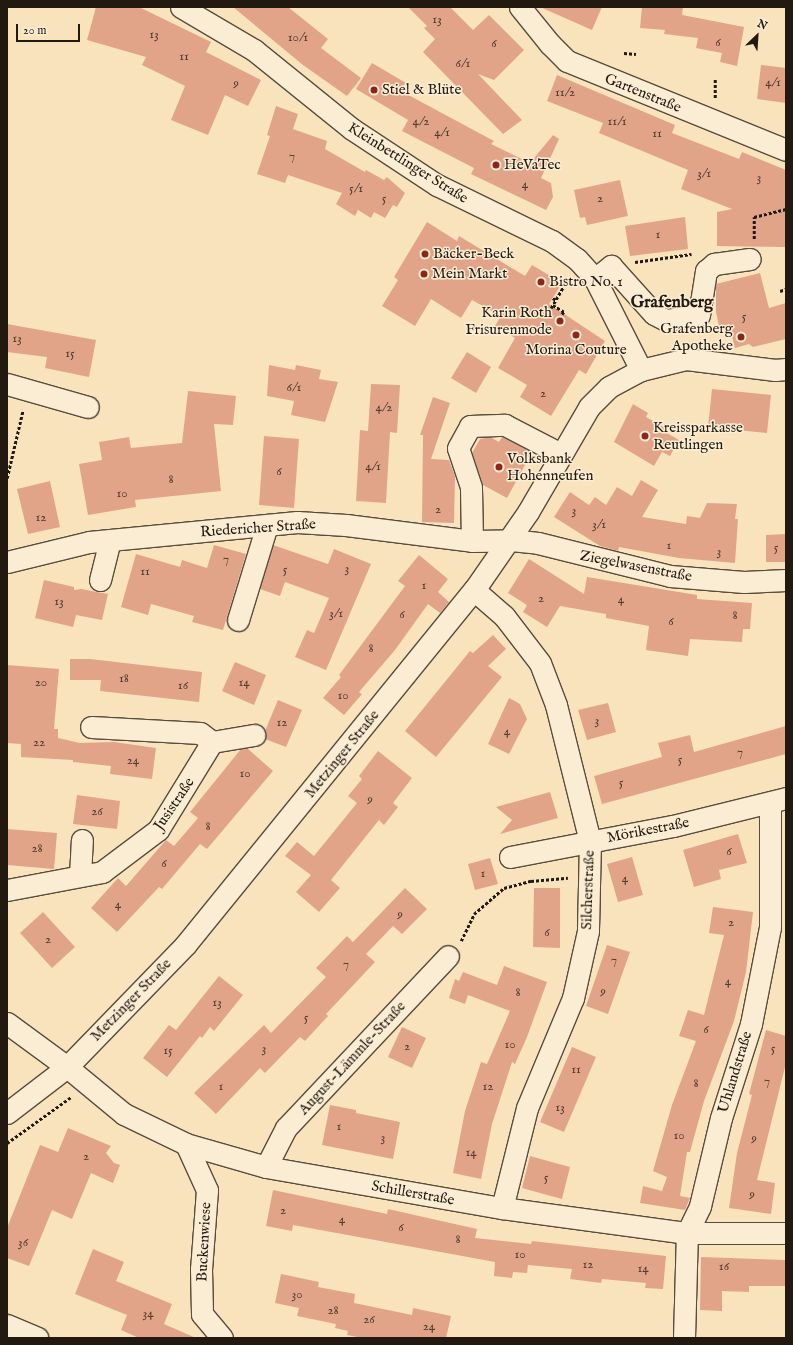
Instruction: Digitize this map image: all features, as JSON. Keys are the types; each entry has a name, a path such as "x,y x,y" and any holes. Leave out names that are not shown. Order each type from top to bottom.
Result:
{"street":[{"name":"Kleinbettlinger Straße","path":"181,7 254,50 352,129 437,185 552,241 577,259 595,279 641,370"},
{"name":"Gartenstraße","path":"520,7 550,44 567,60 786,150"},
{"path":"595,279 611,266 654,314 666,320 698,315 706,271 714,264 750,259"},
{"name":"Metzinger Straße","path":"7,1113 67,1067 186,944 474,590 511,540 589,407 609,387 641,370 686,359 775,370 786,368"},
{"path":"7,384 88,407"},
{"path":"472,541 471,487 458,448 470,426 505,426 561,454"},
{"name":"Riedericher Straße","path":"7,562 89,542 297,522 346,525 472,541 511,540"},
{"path":"238,620 267,525"},
{"path":"100,580 110,540"},
{"name":"Ziegelwasenstraße","path":"511,540 538,543 670,576 744,582 786,580"},
{"name":"Silcherstraße","path":"474,590 504,616 540,663 556,705 589,851 588,931 573,998 527,1108 502,1208"},
{"path":"91,727 200,733 212,742 254,735"},
{"name":"Jusistraße","path":"7,890 38,893 80,876 102,872 158,830 212,742"},
{"name":"Mörikestraße","path":"510,857 589,851 778,801"},
{"name":"Uhlandstraße","path":"684,1338 687,1233 700,1206 721,1118 751,1024 770,927 778,801"},
{"path":"80,876 82,840"},
{"name":"August-Lämmle-Straße","path":"266,1167 286,1128 448,956"},
{"name":"Schillerstraße","path":"7,1023 67,1067 124,1114 186,1144 266,1167 502,1208 687,1233 786,1233"},
{"name":"Buckenwiese","path":"186,1144 207,1190 201,1269 202,1314 222,1338"},
{"path":"7,1325 37,1338"}],"path":[{"path":"624,53 636,54"},
{"path":"750,259 754,256 754,217 786,209"},
{"path":"611,266 692,254 714,264"},
{"path":"562,315 564,312 552,307 567,282 567,272 577,259"},
{"path":"780,291 786,289"},
{"path":"7,478 27,390"},
{"path":"448,956 464,937 474,914 504,888 531,881 571,878 574,865 589,851"},
{"path":"7,1143 88,1085"}],"building":[{"path":"96,7 139,7 211,42 206,52 261,80 248,106 225,95 208,135 171,120 185,86 142,65 146,57 87,40"},
{"path":"233,7 288,7 328,39 321,48 361,78 347,96 303,65"},
{"path":"408,7 450,7 473,30 489,15 524,50 494,80 478,74 522,120 503,134 423,52 435,39 424,28 427,26"},
{"path":"540,7 602,7 592,30"},
{"path":"642,7 683,7 682,15 744,27 737,66 720,62 722,53 696,48 698,38 664,34 665,30 640,28"},
{"path":"372,63 406,83 399,90 494,141 491,144 530,163 553,135 559,139 541,178 551,183 553,197 546,210 471,174 474,168 402,131 408,120 356,89"},
{"path":"761,65 786,68 786,103 757,99"},
{"path":"557,75 675,125 672,133 739,159 742,152 786,170 786,247 717,246 717,212 732,209 681,189 688,170 599,133 603,123 547,101"},
{"path":"276,106 298,114 293,129 327,141 325,149 365,172 366,170 384,180 387,177 405,193 397,207 393,205 385,218 374,212 371,218 358,210 355,216 336,204 342,193 288,175 285,183 257,174 270,136 267,135"},
{"path":"620,180 628,216 587,225 585,217 580,218 574,190"},
{"path":"685,217 688,249 630,256 625,226"},
{"path":"427,222 457,241 459,236 525,276 532,265 562,283 549,304 605,341 586,374 579,370 551,416 520,397 527,385 498,368 515,338 495,326 501,316 472,300 461,318 431,299 415,326 382,306 398,280 394,277"},
{"path":"760,273 769,308 786,303 786,339 753,347 749,344 735,348 731,332 727,333 725,325 719,326 716,312 716,284"},
{"path":"7,324 96,340 89,377 45,368 47,357 7,352"},
{"path":"467,352 491,367 476,393 451,378"},
{"path":"269,365 295,370 296,365 321,370 319,379 338,382 325,422 291,415 294,401 267,396"},
{"path":"371,384 400,385 397,433 390,432 386,503 356,501 360,430 368,431"},
{"path":"712,389 771,395 767,433 708,427"},
{"path":"188,391 236,396 233,425 214,424 221,491 135,500 136,507 88,515 79,464 102,460 99,442 129,437 131,448 182,443"},
{"path":"433,397 450,403 431,459 449,460 455,476 454,523 422,522 423,435 420,435"},
{"name":"Kreissparkasse Reutlingen","path":"633,404 648,413 646,417 667,429 665,432 679,440 670,456 662,452 654,466 614,442"},
{"path":"264,436 299,439 294,508 259,505"},
{"name":"Volksbank Hohenneufen","path":"490,437 499,442 502,437 532,452 507,498 483,485 472,453 480,439"},
{"path":"641,480 658,490 642,517 686,524 687,516 700,518 707,503 737,504 735,519 738,519 735,563 679,558 619,547 618,551 600,546 554,517 570,492 589,505 595,497 606,505 617,487 632,496"},
{"path":"50,481 60,527 28,534 17,489"},
{"path":"786,534 786,562 766,562 766,535"},
{"path":"214,545 246,554 223,630 192,622 194,616 151,604 148,615 121,607 136,554 180,567 182,560 207,568"},
{"path":"273,545 328,564 334,549 371,564 326,670 295,657 307,630 314,633 329,598 285,582 280,596 260,589"},
{"path":"419,555 448,579 438,592 449,602 440,613 428,604 395,650 359,692 362,694 344,715 323,698 341,677 339,675 405,586 398,581"},
{"path":"529,559 584,594 587,577 697,595 697,599 752,603 750,629 743,629 742,642 690,639 688,656 646,650 649,626 606,618 606,614 560,606 547,627 523,612 527,605 508,593"},
{"path":"44,580 74,587 74,590 81,589 108,594 102,620 76,615 73,627 35,618"},
{"path":"493,635 506,649 488,666 502,677 436,757 405,731 470,651 473,653"},
{"path":"70,659 90,659 202,672 199,702 100,691 101,680 70,680"},
{"path":"235,662 266,675 254,705 222,691"},
{"path":"7,665 59,669 54,729 58,729 58,738 80,743 114,742 156,748 152,779 110,774 111,766 73,762 73,760 21,757 21,744 7,743"},
{"path":"509,698 520,704 527,719 509,754 488,744"},
{"path":"278,700 302,710 286,747 265,739 265,731"},
{"path":"608,703 616,732 587,740 578,710"},
{"path":"786,726 786,754 602,804 594,776 662,757 658,743 690,735 694,752"},
{"path":"247,748 273,771 207,849 200,844 162,889 159,887 117,932 91,908 118,878 126,886 166,840 174,846 198,818 190,812 241,749"},
{"path":"378,751 412,778 393,803 398,807 384,825 379,820 331,880 340,888 319,912 296,892 311,875 285,856 297,842 314,856 357,803 348,796 362,779 359,776"},
{"path":"550,792 558,818 500,834 512,820 496,807"},
{"path":"77,795 120,801 117,829 73,824"},
{"path":"7,829 57,833 54,869 7,865"},
{"path":"738,834 747,863 719,870 721,879 694,887 683,850"},
{"path":"632,857 643,895 618,902 607,864"},
{"path":"490,858 498,884 475,890 468,864"},
{"path":"405,888 427,909 402,934 393,926 366,954 375,962 326,1014 328,1016 305,1041 300,1037 265,1073 260,1068 216,1114 194,1093 264,1025 271,1033 326,977 316,968 347,936 353,942"},
{"path":"534,888 560,888 560,948 533,947"},
{"path":"713,907 753,912 746,972 734,1021 704,1101 690,1152 687,1152 680,1196 690,1198 685,1210 640,1203 643,1186 662,1191 667,1177 653,1171 672,1105 696,1041 679,1036 688,1010 704,1015 724,935 709,933"},
{"path":"43,912 75,947 52,968 20,933"},
{"path":"607,945 630,952 608,1014 586,1006"},
{"path":"504,966 547,982 527,1037 515,1064 512,1062 492,1124 481,1179 453,1173 465,1111 481,1062 487,1064 510,1011 468,995 465,1004 449,998 455,979 459,981 463,972 497,985"},
{"path":"219,976 243,995 214,1031 210,1027 202,1038 200,1036 167,1077 143,1058 169,1025 176,1030"},
{"path":"402,1027 426,1038 412,1068 388,1057"},
{"path":"766,1030 786,1036 786,1063 757,1180 775,1183 771,1214 729,1208 737,1153 752,1095 749,1094"},
{"path":"572,1047 596,1057 564,1132 540,1122"},
{"path":"330,1105 356,1110 356,1113 400,1122 393,1159 322,1145"},
{"path":"68,1128 111,1146 106,1153 114,1163 120,1165 113,1183 91,1173 72,1219 52,1210 29,1266 7,1258 7,1228 40,1145 58,1152"},
{"path":"530,1156 570,1167 562,1199 522,1188"},
{"path":"273,1190 387,1214 388,1209 477,1229 475,1238 531,1244 532,1241 666,1256 663,1289 645,1288 646,1283 602,1279 601,1283 570,1279 572,1269 528,1265 527,1273 513,1272 512,1278 494,1276 495,1262 293,1225 292,1231 266,1226"},
{"path":"93,1249 124,1262 116,1281 172,1304 164,1324 196,1338 139,1338 121,1330 127,1315 75,1294"},
{"path":"701,1257 786,1260 786,1286 749,1286 749,1292 722,1291 722,1311 700,1310"},
{"path":"281,1274 319,1282 318,1287 355,1294 354,1303 412,1315 413,1308 451,1316 446,1338 363,1338 347,1335 348,1331 335,1328 336,1324 297,1316 299,1308 275,1303"}],"place":[{"name":"Stiel & Blüte","path":"374,90"},
{"name":"HeVaTec","path":"496,165"},
{"name":"Bäcker-Beck","path":"425,254"},
{"name":"Mein Markt","path":"424,274"},
{"name":"Bistro No. 1","path":"541,282"},
{"name":"Karin Roth Frisurenmode","path":"560,321"},
{"name":"Morina Couture","path":"576,335"},
{"name":"Grafenberg Apotheke","path":"741,337"},
{"name":"Kreissparkasse Reutlingen","path":"645,436"},
{"name":"Volksbank Hohenneufen","path":"499,467"}],"district":[{"name":"Grafenberg","path":"672,303"}]}
